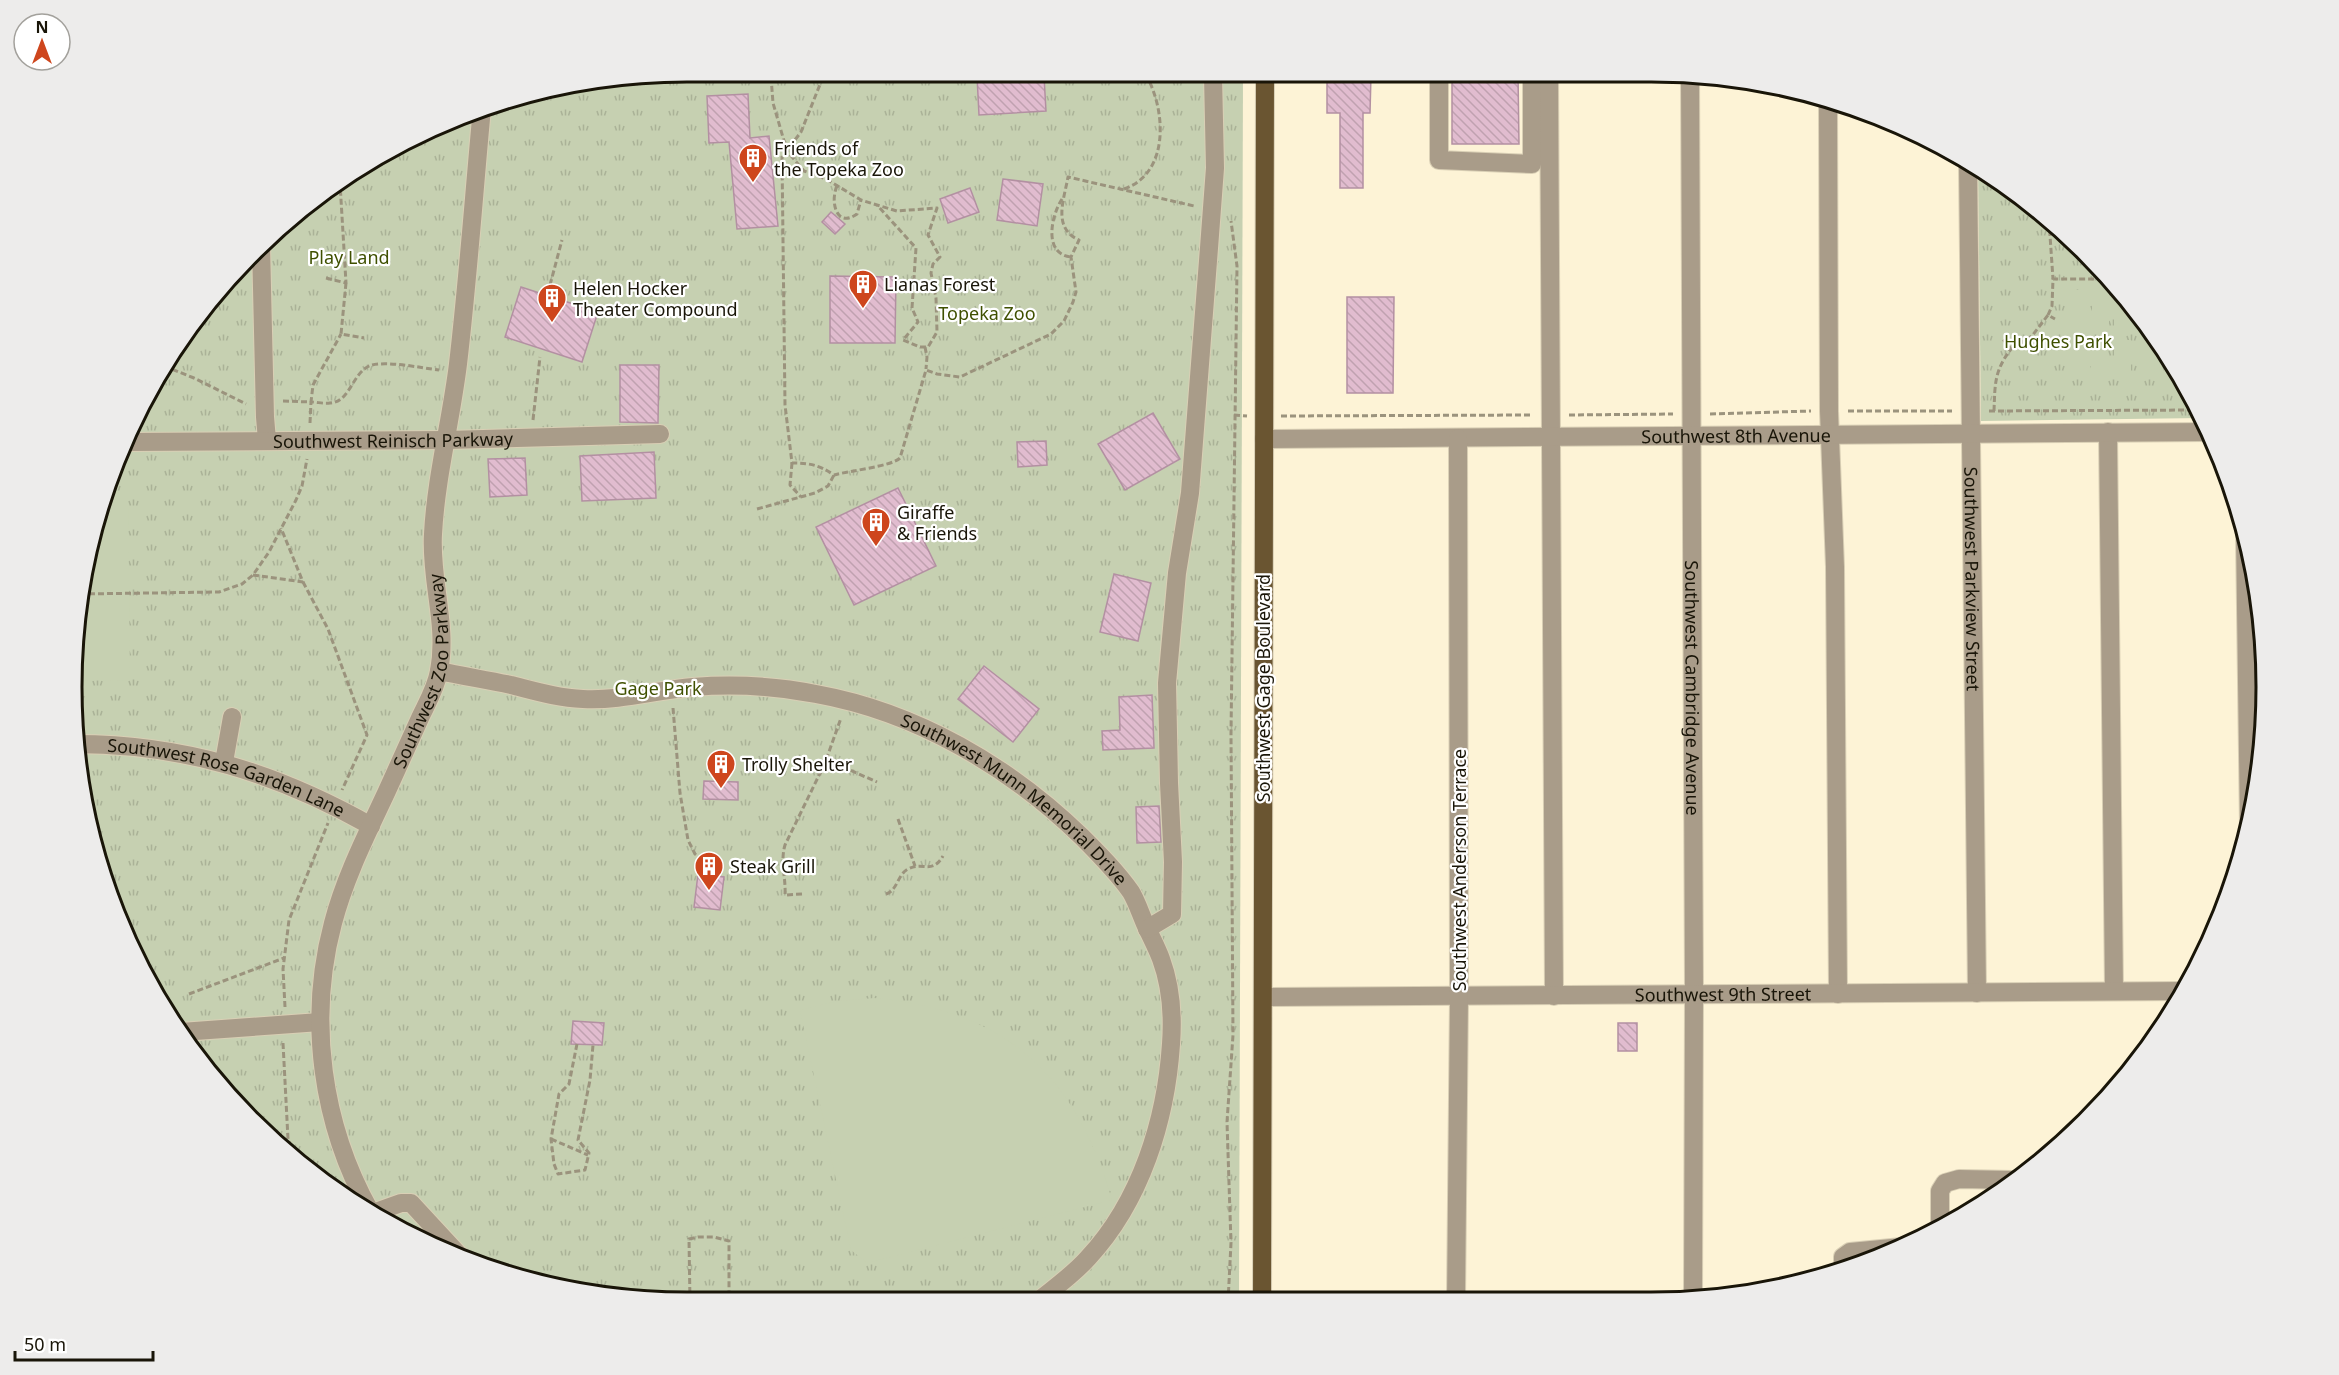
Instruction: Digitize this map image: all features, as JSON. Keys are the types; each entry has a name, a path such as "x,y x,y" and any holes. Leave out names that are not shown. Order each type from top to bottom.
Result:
{"main road":[{"name":"Southwest Gage Boulevard","path":"1262,1292 1264,82"}],"street":[{"path":"1147,928 1172,914 1173,862 1167,683 1177,573 1190,493 1209,248 1215,168 1213,82"},
{"path":"1439,82 1438,160 1532,165 1532,82"},
{"path":"1549,82 1554,996"},
{"name":"Southwest Cambridge Avenue","path":"1689,84 1694,993 1693,1291"},
{"path":"1828,109 1829,411 1835,567 1838,994"},
{"name":"Southwest Zoo Parkway","path":"364,1199 351,1172 335,1129 324,1076 320,1022 323,973 333,925 347,881 427,705 439,671 442,633 432,557 432,536 458,363 481,120"},
{"name":"Southwest Parkview Street","path":"1968,172 1977,993"},
{"path":"261,259 267,441"},
{"path":"2108,432 2114,991"},
{"name":"Southwest 8th Avenue","path":"1264,439 2199,432"},
{"name":"Southwest Reinisch Parkway","path":"135,442 447,440 660,434"},
{"name":"Southwest Anderson Terrace","path":"1456,1292 1459,996 1458,438"},
{"path":"2246,573 2248,783"},
{"name":"Southwest Munn Memorial Drive","path":"439,671 548,695 585,700 645,695 692,687 773,688 815,693 855,702 895,715 979,757 1048,807 1092,848 1132,894 1162,961 1172,1025 1164,1098 1155,1135 1132,1196 1113,1227 1088,1258 1048,1292"},
{"path":"224,762 232,717"},
{"name":"Southwest Rose Garden Lane","path":"86,744 144,747 224,762 300,789 371,826"},
{"name":"Southwest 9th Street","path":"1263,997 2174,991"},
{"path":"189,1031 284,1016 320,1022"},
{"path":"1940,1219 1940,1191 1945,1183 1959,1179 2003,1180"},
{"path":"381,1209 401,1203 411,1203 447,1242"},
{"path":"1843,1261 1843,1257 1850,1252 1875,1249"}],"path":[{"path":"771,82 773,103 787,151 804,171 861,200 878,205 897,211 937,208 928,235 940,257 933,264 931,273 936,298 937,332 928,347 903,340 918,322 912,308 916,248 878,205"},
{"path":"801,497 790,485 792,463 784,405 782,157 801,132 821,82"},
{"path":"1122,189 1130,187 1144,175 1159,148 1160,116 1149,82"},
{"path":"926,370 960,377 1051,334 1070,312 1076,292 1071,257 1079,240 1070,236 1063,224 1062,215 1068,177 1204,208"},
{"path":"837,186 833,203 837,212 843,217 850,218 857,214 861,200"},
{"path":"311,402 313,385 341,334 346,283 341,192"},
{"path":"1064,197 1054,216 1052,239 1054,247 1059,252 1071,257"},
{"path":"1229,1292 1231,1243 1227,1122 1233,1035 1231,734 1237,266 1231,211"},
{"path":"1994,411 1995,376 2001,361 2011,349 2032,336 2052,306 2053,279 2050,233"},
{"path":"550,285 562,240"},
{"path":"326,278 346,283"},
{"path":"2053,279 2097,279"},
{"path":"2048,315 2055,319"},
{"path":"341,334 364,338"},
{"path":"2002,338 2011,349"},
{"path":"757,509 815,493 828,486 834,475 860,468 895,463 900,458 926,370 925,347"},
{"path":"531,436 540,357"},
{"path":"281,400 332,404 347,394 354,379 369,366 386,364 439,370"},
{"path":"173,370 232,396 265,417"},
{"path":"1234,415 2189,410"},
{"path":"90,594 219,592 242,584 253,575 268,552 302,486 310,441"},
{"path":"792,463 820,465 834,475"},
{"path":"253,575 303,582 281,528"},
{"path":"672,706 680,793 688,840 695,854 713,874"},
{"path":"802,894 785,895 786,880 782,857 785,845 825,763 841,718"},
{"path":"825,763 851,770 877,782"},
{"path":"898,819 915,866"},
{"path":"886,894 894,890 904,872 915,866 931,867 943,856"},
{"path":"189,994 284,958"},
{"path":"284,1016 283,1059 289,1142"},
{"path":"577,1044 569,1084 559,1094 551,1139 554,1164 558,1174 585,1170 589,1153 578,1140 590,1080 593,1045"},
{"path":"551,1139 588,1156"},
{"path":"690,1292 689,1239 698,1237 729,1241 729,1292"}],"green space":[{"name":"Gage Park","path":"688,82 1243,82 1239,1292 688,1292 648,1291 569,1281 493,1260 420,1230 351,1191 289,1142 260,1115 208,1056 184,1024 145,955 115,882 103,844 94,806 84,727 82,688 88,609 94,569 115,493 145,420 164,385 184,351 233,289 260,260 319,208 351,184 385,164 456,129 531,103 569,94 648,84"},
{"name":"Hughes Park","path":"1978,178 2050,233 2106,289 2155,351 2193,418 1981,421"},
{"path":"2069,290 2086,290 2086,327 2069,327"},
{"path":"2092,290 2107,290 2109,293 2109,327 2092,327"},
{"path":"2114,299 2131,319 2131,327 2114,327"},
{"path":"2069,340 2086,340 2086,377 2069,377"},
{"path":"2091,340 2108,340 2108,377 2091,377"},
{"path":"2114,340 2131,340 2131,378 2114,378"},
{"path":"2137,340 2147,340 2154,350 2155,377 2137,377"},
{"path":"2164,366 2170,377 2164,377"},
{"path":"111,506 128,506 130,680 82,681 88,609 94,569"},
{"path":"874,998 921,1005 962,1017 998,1034 1029,1057 1056,1084 1078,1117 1097,1156 1112,1200 867,1263 851,1250 800,1010 838,1001"}],"building":[{"path":"977,82 1044,82 1046,111 979,115"},
{"path":"1327,82 1371,82 1370,113 1363,113 1363,188 1340,188 1340,113 1327,113"},
{"path":"1452,82 1518,82 1519,144 1452,144"},
{"name":"Friends of the Topeka Zoo","path":"748,94 750,138 769,136 778,226 737,229 729,142 709,143 707,96"},
{"path":"1003,179 1043,184 1037,226 997,220"},
{"path":"970,188 979,212 948,223 940,199"},
{"path":"831,212 845,224 835,234 822,222"},
{"name":"Lianas Forest","path":"830,276 896,277 895,343 830,343"},
{"name":"Helen Hocker Theater Compound","path":"521,287 598,312 582,362 505,337"},
{"path":"1347,297 1394,297 1393,393 1347,393"},
{"path":"620,365 659,365 658,423 620,422"},
{"path":"1153,413 1180,459 1125,490 1098,444"},
{"path":"1046,441 1047,465 1018,467 1017,442"},
{"path":"654,452 656,498 582,501 580,456"},
{"path":"525,458 527,495 490,497 488,459"},
{"name":"Giraffe & Friends","path":"898,488 936,566 854,605 816,527"},
{"path":"1114,574 1151,583 1138,641 1100,632"},
{"path":"984,666 1039,709 1013,742 958,699"},
{"path":"1152,695 1154,748 1103,750 1102,731 1120,730 1119,697"},
{"name":"Trolly Shelter","path":"704,781 738,782 738,800 703,799"},
{"path":"1159,806 1161,842 1137,843 1136,807"},
{"name":"Steak Grill","path":"698,874 724,877 720,910 694,907"},
{"path":"573,1021 604,1023 602,1045 571,1044"},
{"path":"1618,1023 1637,1023 1637,1051 1618,1051"}],"place":[{"name":"Friends of the Topeka Zoo","path":"753,184"},
{"name":"Lianas Forest","path":"863,310"},
{"name":"Helen Hocker Theater Compound","path":"552,324"},
{"name":"Giraffe & Friends","path":"876,548"},
{"name":"Trolly Shelter","path":"721,790"},
{"name":"Steak Grill","path":"709,892"}],"park label":[{"name":"Play Land","path":"349,257"},
{"name":"Topeka Zoo","path":"987,313"}]}
